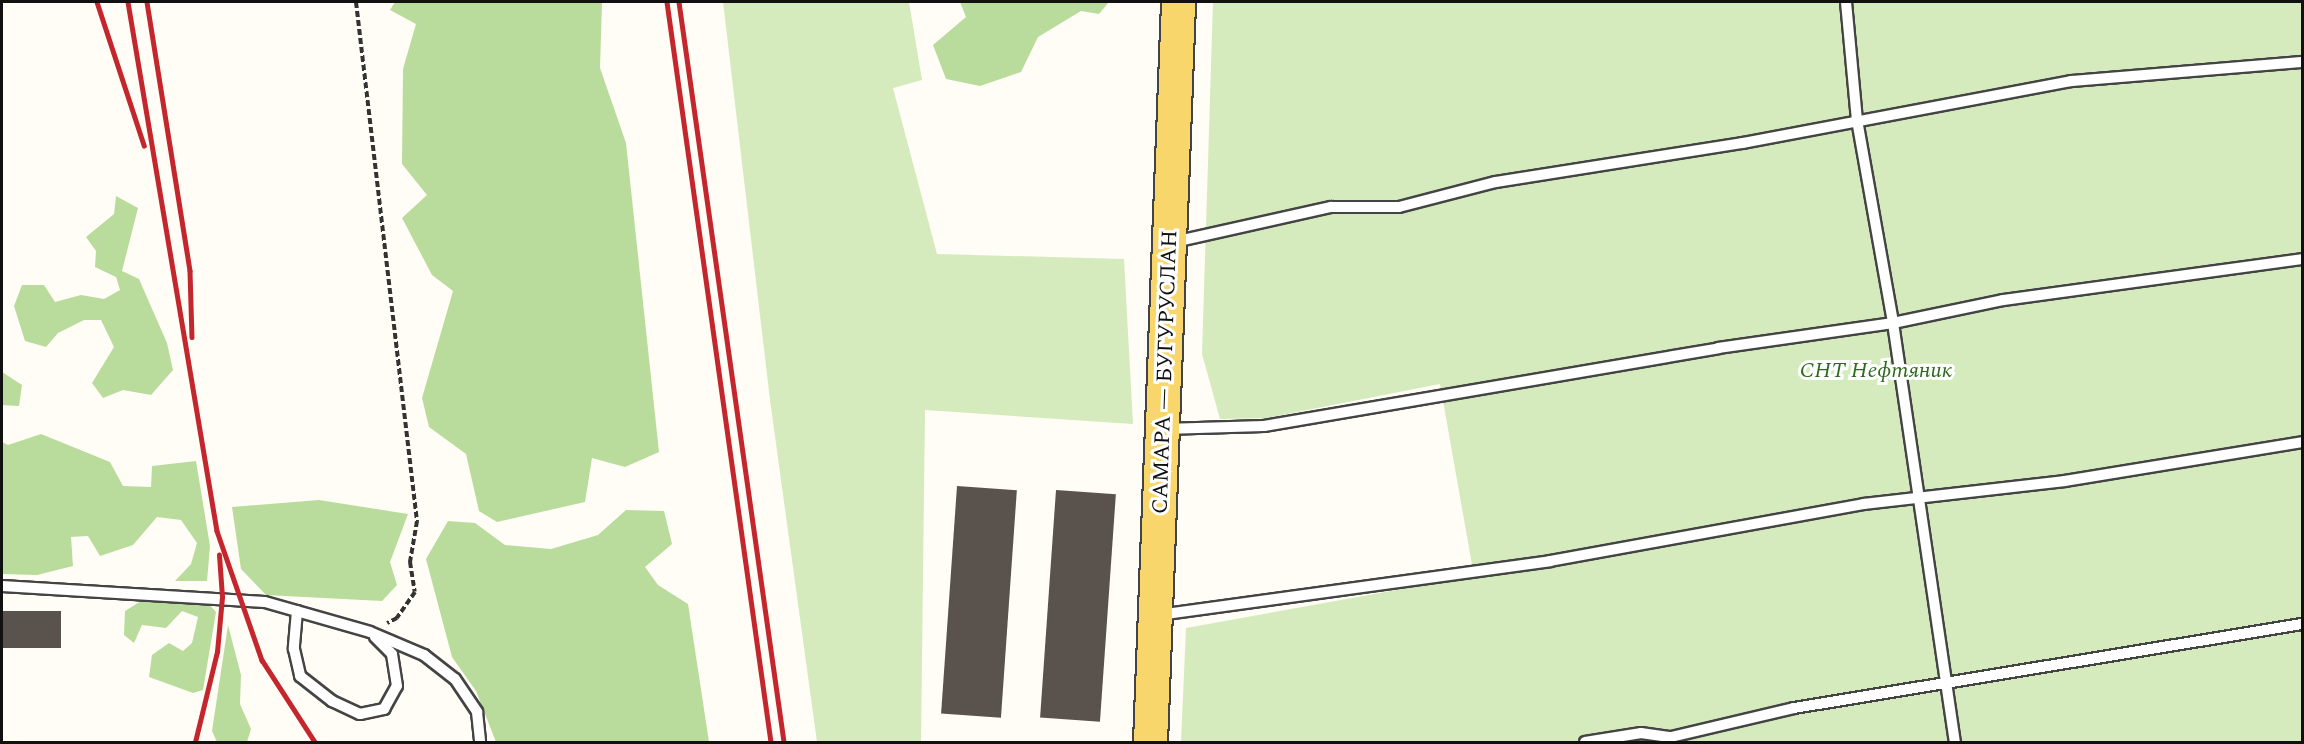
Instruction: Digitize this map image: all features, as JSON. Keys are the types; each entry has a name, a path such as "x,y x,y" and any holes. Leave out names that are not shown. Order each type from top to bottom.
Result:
{"main road":[{"name":"САМАРА — БУГУРУСЛАН","path":"1150,742 1178,2"}],"lane":[{"path":"1846,2 1857,120 1893,323 1955,742"},
{"path":"1170,243 1331,207 1399,207 1496,182 2071,81 2302,62"},
{"path":"1163,429 1264,426 1706,350 1893,323 2003,300 2302,259"},
{"path":"1155,615 1550,561 1864,504 1919,501 2302,442"},
{"path":"2,586 222,597 297,611 370,632 424,655 455,680 477,712 480,742"},
{"path":"297,611 294,649 300,676 332,701 360,714 384,709 398,686 392,654 370,632"},
{"path":"1585,742 1641,733 1671,737 1794,708 2302,624"}],"path":[{"path":"356,2 417,521 410,562 415,592 397,618 370,632"}],"green space":[{"path":"395,2 602,2 600,68 626,143 659,452 625,467 592,458 585,502 497,522 479,511 466,454 429,427 422,398 453,291 432,275 402,218 427,195 402,164 403,69 416,24 390,10"},
{"path":"723,2 909,2 922,80 893,88 937,254 1124,259 1133,424 925,410 921,742 817,742 770,400"},
{"path":"960,2 1109,2 1099,14 1081,11 1038,37 1021,72 980,86 946,79 933,45 966,17"},
{"name":"СНТ Нефтяник","path":"1213,2 2302,2 2302,742 1181,742 1186,628 1474,576 1440,384 1266,418 1220,419 1202,354"},
{"path":"116,196 138,208 122,271 139,279 167,343 173,370 151,395 123,390 103,398 92,383 114,347 101,320 84,320 58,333 46,347 25,341 14,306 22,285 44,285 55,302 81,295 104,299 120,290 116,277 95,267 96,251 86,237 114,214"},
{"path":"2,372 22,385 19,406 2,405"},
{"path":"41,434 110,462 123,486 151,487 152,466 196,461 210,546 207,581 175,581 191,564 197,543 181,520 157,517 133,545 100,556 88,536 71,537 73,566 37,575 2,574 2,442 8,445"},
{"path":"319,500 408,514 390,562 397,585 382,601 266,595 241,569 232,507"},
{"path":"626,510 664,511 672,544 645,567 658,585 688,604 709,742 496,742 476,691 452,657 426,559 448,521 475,523 505,545 551,549 598,535"},
{"path":"146,598 207,602 216,612 203,690 193,693 149,677 152,655 169,643 183,651 192,643 198,617 182,611 166,628 142,625 134,643 124,635 125,611"},
{"path":"228,625 241,675 240,704 251,729 247,742 217,742 212,731"}],"building":[{"path":"957,486 1017,490 1001,718 941,713"},
{"path":"1056,490 1116,494 1100,722 1040,717"},
{"path":"2,611 61,611 61,648 2,648"}],"railway":[{"path":"97,2 144,145"},
{"path":"128,2 217,531 262,660 315,742"},
{"path":"147,2 190,271 192,337"},
{"path":"667,2 771,742"},
{"path":"679,2 784,742"},
{"path":"195,742 217,652 222,597 219,555"}]}
